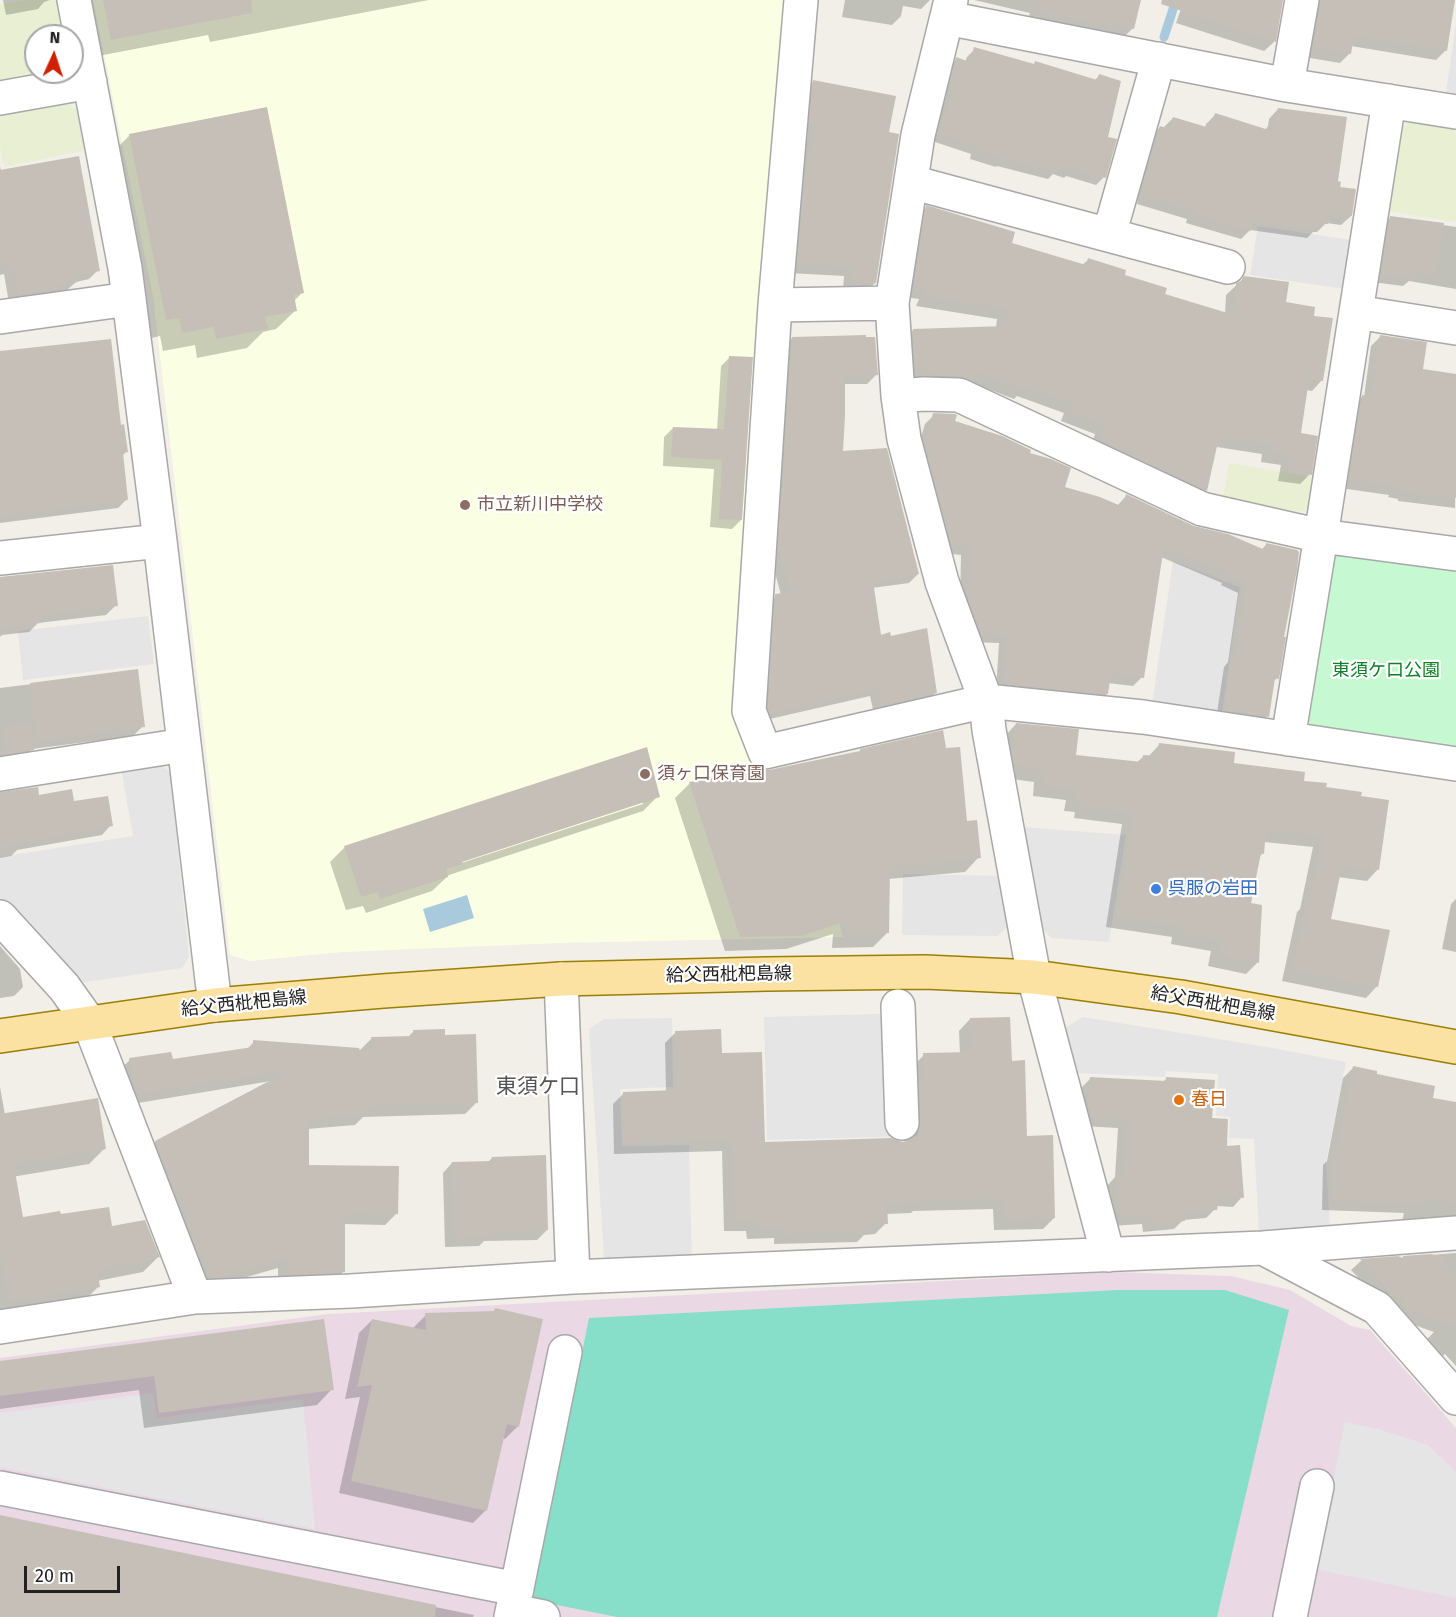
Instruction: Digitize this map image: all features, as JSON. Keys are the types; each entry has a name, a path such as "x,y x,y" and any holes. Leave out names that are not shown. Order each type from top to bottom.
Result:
{"main road":[{"name":"給父西枇杷島線","path":"0,1036 214,1005 382,991 561,980 926,972 1034,977 1181,997 1456,1047"}],"street":[{"path":"74,0 125,268 160,541 214,1005"},
{"path":"801,0 775,305 749,711 765,752 986,701 1143,717 1456,764"},
{"path":"1287,85 1302,0"},
{"path":"1108,1255 1034,977 989,730 986,701 942,582 904,439 898,396 892,303 918,135 949,9 1159,60 1287,85 1456,112"},
{"path":"1109,235 1159,60"},
{"path":"0,98 90,82"},
{"path":"1288,739 1389,101"},
{"path":"910,182 1228,267"},
{"path":"0,317 129,299"},
{"path":"775,305 892,303"},
{"path":"1356,312 1456,328"},
{"path":"898,396 959,395 1202,509 1321,536 1456,554"},
{"path":"0,558 160,541"},
{"path":"0,774 184,745"},
{"path":"0,917 64,987 89,1022 195,1297"},
{"path":"561,980 573,1278"},
{"path":"898,1006 902,1123"},
{"path":"0,1327 195,1297 1263,1248 1456,1233"},
{"path":"1263,1248 1377,1308 1456,1398"},
{"path":"0,1488 521,1608 565,1352"},
{"path":"1290,1617 1317,1486"}],"shaded area":[{"path":"26,0 56,0 61,24 24,24 24,80 0,86 0,5"},
{"name":"市立新川中学校","path":"93,0 790,0 738,714 779,849 814,838 843,937 559,943 343,952 250,961 230,955 153,296"},
{"path":"1456,23 1456,95 1446,94"},
{"path":"65,102 79,111 87,150 4,167 0,146 0,115"},
{"path":"1412,120 1456,127 1456,222 1382,210 1393,135"},
{"path":"1258,226 1351,240 1344,289 1250,275"},
{"path":"1229,463 1317,478 1313,503 1302,512 1223,498"},
{"path":"1173,561 1240,587 1222,714 1152,704"},
{"path":"148,616 154,664 23,680 18,631"},
{"path":"159,764 170,772 189,957 182,968 85,982 71,977 0,900 0,857 133,836 121,768"},
{"path":"1022,827 1126,835 1109,942 1052,938 1042,929"},
{"path":"903,874 1001,876 1010,925 997,936 902,935"},
{"path":"915,1013 918,1136 767,1140 764,1017"},
{"path":"1083,1017 1346,1062 1326,1162 1330,1227 1259,1233 1254,1139 1229,1138 1230,1117 1216,1116 1218,1074 1166,1071 1165,1077 1076,1073 1065,1028"},
{"path":"672,1018 673,1087 620,1089 622,1146 689,1145 692,1263 612,1265 604,1257 589,1029 604,1019"},
{"path":"1112,1272 1231,1276 1290,1290 1351,1326 1370,1330 1456,1428 1456,1617 0,1617 0,1358 328,1314"},
{"path":"153,1393 157,1418 303,1399 315,1529 0,1467 0,1413"},
{"path":"1345,1422 1378,1429 1428,1445 1456,1472 1456,1598 1315,1569"}],"green space":[{"name":"東須ケ口公園","path":"1345,549 1456,566 1456,746 1450,750 1318,733 1308,720 1332,559"},
{"path":"1118,1290 1225,1290 1289,1310 1217,1617 617,1617 532,1600 589,1318"}],"water":[{"path":"467,895 474,918 430,932 423,909"}],"building":[{"path":"103,0 251,0 252,13 111,40"},
{"path":"1039,0 1141,0 1134,29 1114,25 1113,28 1038,10"},
{"path":"1162,0 1283,0 1276,42 1161,4"},
{"path":"1320,0 1455,0 1447,51 1354,35 1351,54 1313,48"},
{"path":"974,47 1034,64 1035,61 1097,80 1099,74 1121,81 1108,137 1117,139 1106,178 1074,168 1073,170 1059,166 1058,172 1006,159 977,150 978,146 939,133 953,88 949,87 956,57 970,62"},
{"path":"813,80 896,96 889,132 899,134 876,283 851,281 852,267 797,264 804,188 816,124 809,122"},
{"path":"267,107 304,293 294,295 297,311 265,317 268,329 216,339 214,327 182,333 179,318 166,320 129,134"},
{"path":"1278,108 1347,117 1338,181 1341,182 1340,187 1356,189 1352,216 1329,213 1328,224 1318,223 1317,230 1252,220 1251,231 1194,213 1195,210 1145,195 1147,190 1142,188 1160,126 1169,129 1173,117 1210,128 1215,113 1272,131"},
{"path":"79,156 100,271 76,275 78,282 55,285 56,288 18,295 13,266 0,265 0,170"},
{"path":"926,205 1015,232 1012,243 1086,265 1088,258 1126,270 1125,275 1167,288 1165,294 1234,315 1236,283 1244,276 1289,282 1286,302 1315,307 1314,316 1333,318 1323,381 1309,379 1301,433 1318,436 1312,475 1288,471 1291,455 1271,452 1272,444 1222,437 1219,447 1217,446 1207,491 1136,457 1137,453 1100,440 1104,424 1071,411 1074,403 1027,386 1026,390 974,370 971,380 960,376 941,376 915,366 913,329 1005,326 1007,309 925,296 928,289 913,287"},
{"path":"1390,216 1444,223 1436,275 1415,272 1414,278 1381,273"},
{"path":"866,335 866,337 875,337 878,375 845,376 843,451 887,448 919,574 873,581 881,635 890,632 891,636 927,628 937,693 882,706 879,688 770,713 768,708 775,594 791,592 778,544 792,337"},
{"path":"1380,335 1427,342 1423,369 1456,374 1456,498 1406,492 1406,490 1397,489 1397,486 1349,479 1362,395 1371,397"},
{"path":"111,339 121,425 124,424 128,452 123,453 128,500 0,516 0,351"},
{"path":"729,356 753,357 742,520 719,519 722,460 671,457 673,427 724,429"},
{"path":"933,413 955,414 957,415 955,421 1002,436 1031,450 1030,453 1071,468 1065,487 1100,497 1123,507 1126,494 1194,526 1228,534 1265,550 1266,543 1297,550 1299,552 1297,570 1284,637 1286,637 1279,679 1275,678 1269,717 1224,710 1232,656 1236,657 1246,584 1229,576 1230,574 1164,546 1144,678 1111,673 1108,694 1004,683 1007,635 981,633 968,598 969,546 951,544 925,443"},
{"path":"113,565 118,606 40,615 41,623 0,628 0,577"},
{"path":"138,669 145,727 36,741 30,683"},
{"path":"31,723 34,750 6,754 3,726"},
{"path":"1016,723 1079,729 1076,755 1142,762 1143,755 1157,756 1159,743 1235,752 1234,763 1305,772 1304,781 1327,783 1326,787 1362,792 1361,796 1389,800 1379,870 1342,866 1331,919 1390,930 1378,987 1293,970 1307,899 1310,900 1323,836 1266,830 1264,854 1261,853 1251,903 1262,905 1259,963 1219,955 1222,940 1182,933 1183,926 1117,916 1133,813 1085,807 1086,801 1075,800 1076,789 1043,786 1045,771 1023,768 1023,764 1014,763 1012,754"},
{"path":"943,730 946,748 960,747 967,821 977,820 981,858 890,867 889,933 846,934 846,921 801,936 740,937 689,782 759,769 769,770 860,751 860,749"},
{"path":"647,747 660,797 462,862 463,864 446,869 448,877 380,899 378,892 361,897 344,846"},
{"path":"38,787 39,795 72,789 74,801 108,796 113,826 0,846 0,792"},
{"path":"1010,1017 1012,1061 1025,1060 1027,1136 1053,1135 1055,1218 1005,1219 1004,1198 923,1200 923,1202 887,1204 888,1224 869,1224 870,1231 784,1234 784,1228 757,1229 757,1220 735,1221 733,1140 624,1143 623,1092 677,1090 675,1031 721,1029 722,1053 762,1052 765,1142 891,1138 903,1142 919,1137 921,1122 919,1081 924,1081 923,1053 971,1052 970,1018"},
{"path":"445,1029 445,1035 476,1034 478,1103 367,1106 368,1114 309,1119 309,1165 399,1166 398,1214 345,1213 345,1272 289,1275 289,1257 211,1278 203,1250 197,1251 183,1213 186,1213 155,1141 292,1069 137,1094 129,1058 171,1052 173,1059 253,1047 253,1040 359,1048 360,1051 372,1050 371,1037 414,1036 413,1030"},
{"path":"1353,1066 1377,1071 1377,1074 1435,1086 1433,1098 1456,1102 1456,1204 1427,1198 1426,1204 1332,1201 1333,1153 1336,1154"},
{"path":"1090,1077 1166,1081 1166,1077 1215,1080 1212,1118 1228,1119 1227,1146 1240,1145 1244,1198 1219,1197 1217,1210 1184,1212 1185,1221 1152,1223 1151,1215 1120,1217 1116,1174 1124,1174 1127,1119 1092,1117 1088,1106"},
{"path":"98,1098 106,1149 0,1166 0,1114"},
{"path":"546,1155 548,1230 490,1232 491,1236 454,1238 452,1162 492,1161 492,1157"},
{"path":"14,1166 23,1217 109,1207 112,1226 145,1220 160,1257 97,1269 100,1287 8,1301 0,1250 0,1167"},
{"path":"1431,1254 1445,1258 1442,1268 1456,1273 1456,1326 1401,1307 1405,1297 1391,1292 1360,1259 1398,1256 1403,1258 1403,1256"},
{"path":"495,1308 543,1319 519,1427 507,1424 487,1511 351,1481 372,1385 357,1387 372,1319 426,1330 425,1313 494,1311"},
{"path":"324,1319 334,1390 159,1413 154,1376 0,1396 0,1361"},
{"path":"0,1515 436,1605 435,1617 0,1617"}],"waterway":[{"path":"1164,37 1176,0"}],"place":[{"name":"市立新川中学校","path":"465,505"},
{"name":"須ヶ口保育園","path":"645,774"},
{"name":"呉服の岩田","path":"1156,889"},
{"name":"春日","path":"1179,1100"}],"district":[{"name":"東須ケ口","path":"538,1087"}]}
